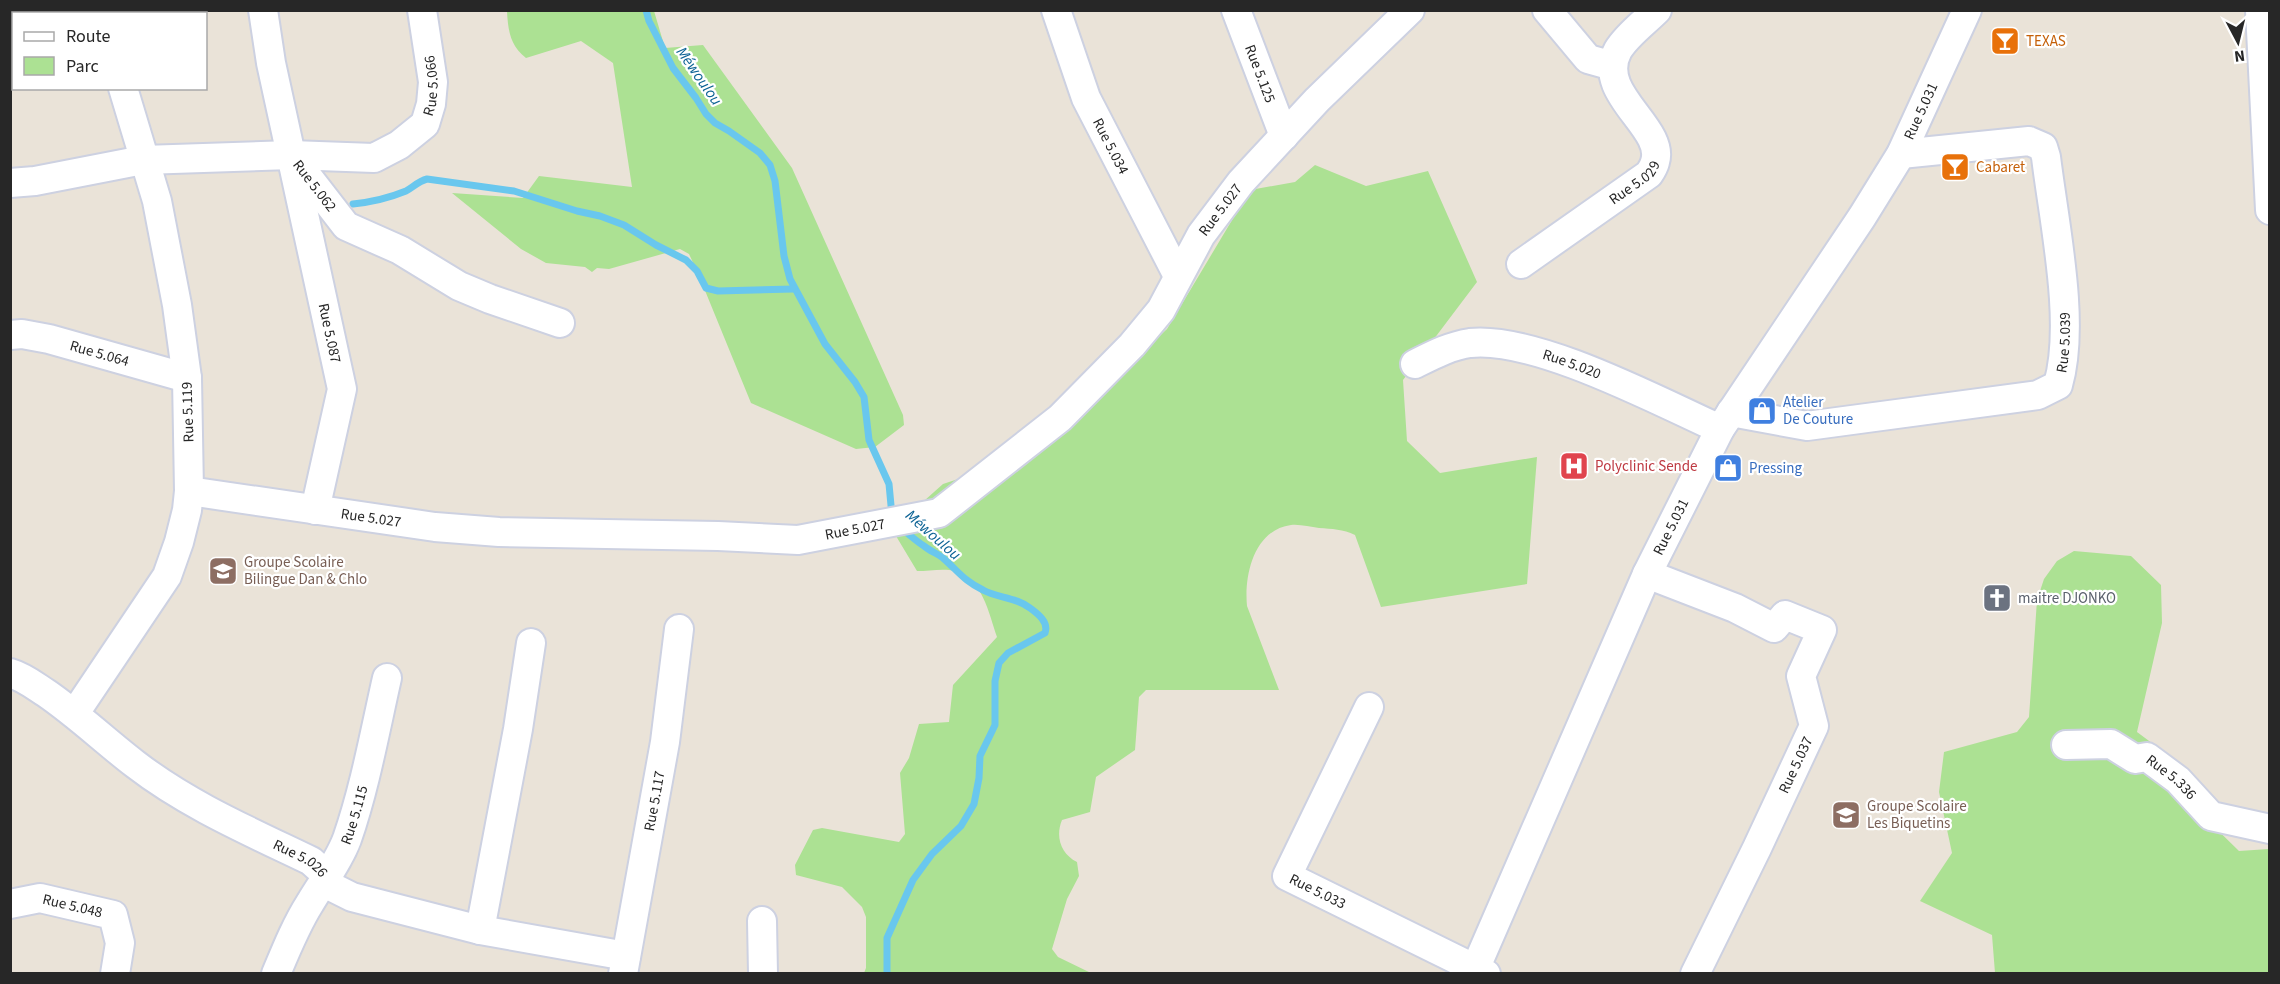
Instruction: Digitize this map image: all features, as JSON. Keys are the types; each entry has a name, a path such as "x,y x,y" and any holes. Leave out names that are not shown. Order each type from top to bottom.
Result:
{"street":[{"name":"Rue 5.087","path":"262,10 270,63 342,389 315,510"},
{"name":"Rue 5.066","path":"291,155 374,158 399,146 425,124 431,104 433,82 422,10"},
{"name":"Rue 5.034","path":"1056,10 1086,98 1178,276"},
{"name":"Rue 5.125","path":"1236,10 1284,136"},
{"name":"Rue 5.027","path":"189,491 435,527 499,532 718,536 798,540 939,513 1060,417 1139,336 1161,310 1201,235 1241,182 1317,100 1410,10"},
{"path":"1547,10 1588,59 1613,66 1619,49 1657,10"},
{"name":"Rue 5.031","path":"1478,972 1647,574 1725,420 1862,217 1901,154 1967,10"},
{"path":"2260,10 2270,210"},
{"name":"Rue 5.029","path":"1521,264 1648,174 1656,161 1656,149 1650,136 1617,88 1613,66"},
{"name":"Rue 5.119","path":"75,713 167,576 182,531 189,491 187,378 177,305 160,219 124,90"},
{"name":"Rue 5.039","path":"1725,420 1807,426 2038,395 2058,385 2063,366 2064,296 2043,147 2029,141 1901,154"},
{"name":"Rue 5.062","path":"10,183 35,181 143,160 291,155 346,226 400,250 459,286 560,323"},
{"name":"Rue 5.064","path":"10,335 22,334 49,339 187,378"},
{"name":"Rue 5.020","path":"1415,364 1445,349 1471,343 1497,344 1536,351 1725,420"},
{"name":"Rue 5.037","path":"1647,574 1735,608 1774,628 1785,615 1822,630 1801,676 1814,726 1695,974"},
{"name":"Rue 5.117","path":"625,965 665,742 679,629"},
{"path":"480,930 518,729 531,643"},
{"name":"Rue 5.026","path":"10,673 24,678 75,713 135,764 172,790 210,812 311,861 328,878 334,888 352,897 625,965"},
{"name":"Rue 5.115","path":"276,974 292,936 310,902 328,878 347,839 387,678"},
{"name":"Rue 5.033","path":"1369,707 1287,876 1478,972"},
{"name":"Rue 5.336","path":"2066,745 2111,744 2134,759 2147,757 2178,780 2211,816 2266,824"},
{"name":"Rue 5.048","path":"10,903 40,898 114,915 120,943 115,974"},
{"path":"762,921 763,974"}],"green space":[{"path":"507,11 654,11 665,48 703,45 792,168 903,415 904,425 875,447 856,449 751,403 697,271 689,254 680,249 609,269 597,268 592,272 585,267 546,263 521,249 452,193 523,198 539,176 632,187 613,63 581,41 526,58 513,43"},
{"path":"1315,165 1366,186 1428,171 1477,282 1403,380 1407,441 1440,473 1537,457 1527,584 1381,607 1355,535 1337,530 1298,525 1278,529 1268,535 1254,556 1247,581 1247,606 1279,690 1146,690 1139,697 1135,750 1096,777 1090,812 1062,820 1059,839 1063,850 1077,862 1079,876 1067,899 1052,949 1058,957 1091,973 864,973 866,968 866,917 862,907 842,887 796,875 795,865 813,830 822,828 899,842 905,834 900,773 909,758 919,724 949,722 953,685 997,637 983,598 972,581 951,570 917,571 893,531 943,484 1036,453 1167,329 1250,190 1295,182"},
{"path":"2074,551 2131,556 2161,585 2162,623 2137,732 2176,761 2193,806 2239,851 2269,849 2269,973 1995,973 1992,935 1920,901 1952,853 1939,792 1944,752 2017,732 2029,717 2037,600 2044,579 2057,561"}],"waterway":[{"name":"Méwoulou","path":"646,10 649,21 673,68 706,114 715,123 760,153 770,165 775,181 784,256 790,279 825,344 864,397 869,440 889,484 892,516"},
{"path":"353,204 393,196 427,179 514,191 624,225 686,260 697,271 706,288 718,291 794,289"},
{"name":"Méwoulou","path":"887,974 887,938 913,880 932,854 961,826 974,804 980,756 995,725 995,681 999,663 1008,653 1045,633 1046,629 1042,619 1025,604 976,587 943,558 902,529"}],"place":[{"name":"TEXAS","path":"2005,41"},
{"name":"Cabaret","path":"1955,167"},
{"name":"Atelier De Couture","path":"1762,411"},
{"name":"Polyclinic Sende","path":"1574,466"},
{"name":"Pressing","path":"1728,468"},
{"name":"Groupe Scolaire Bilingue Dan & Chlo","path":"223,571"},
{"name":"maitre DJONKO","path":"1997,598"},
{"name":"Groupe Scolaire Les Biquetins","path":"1846,815"}]}
